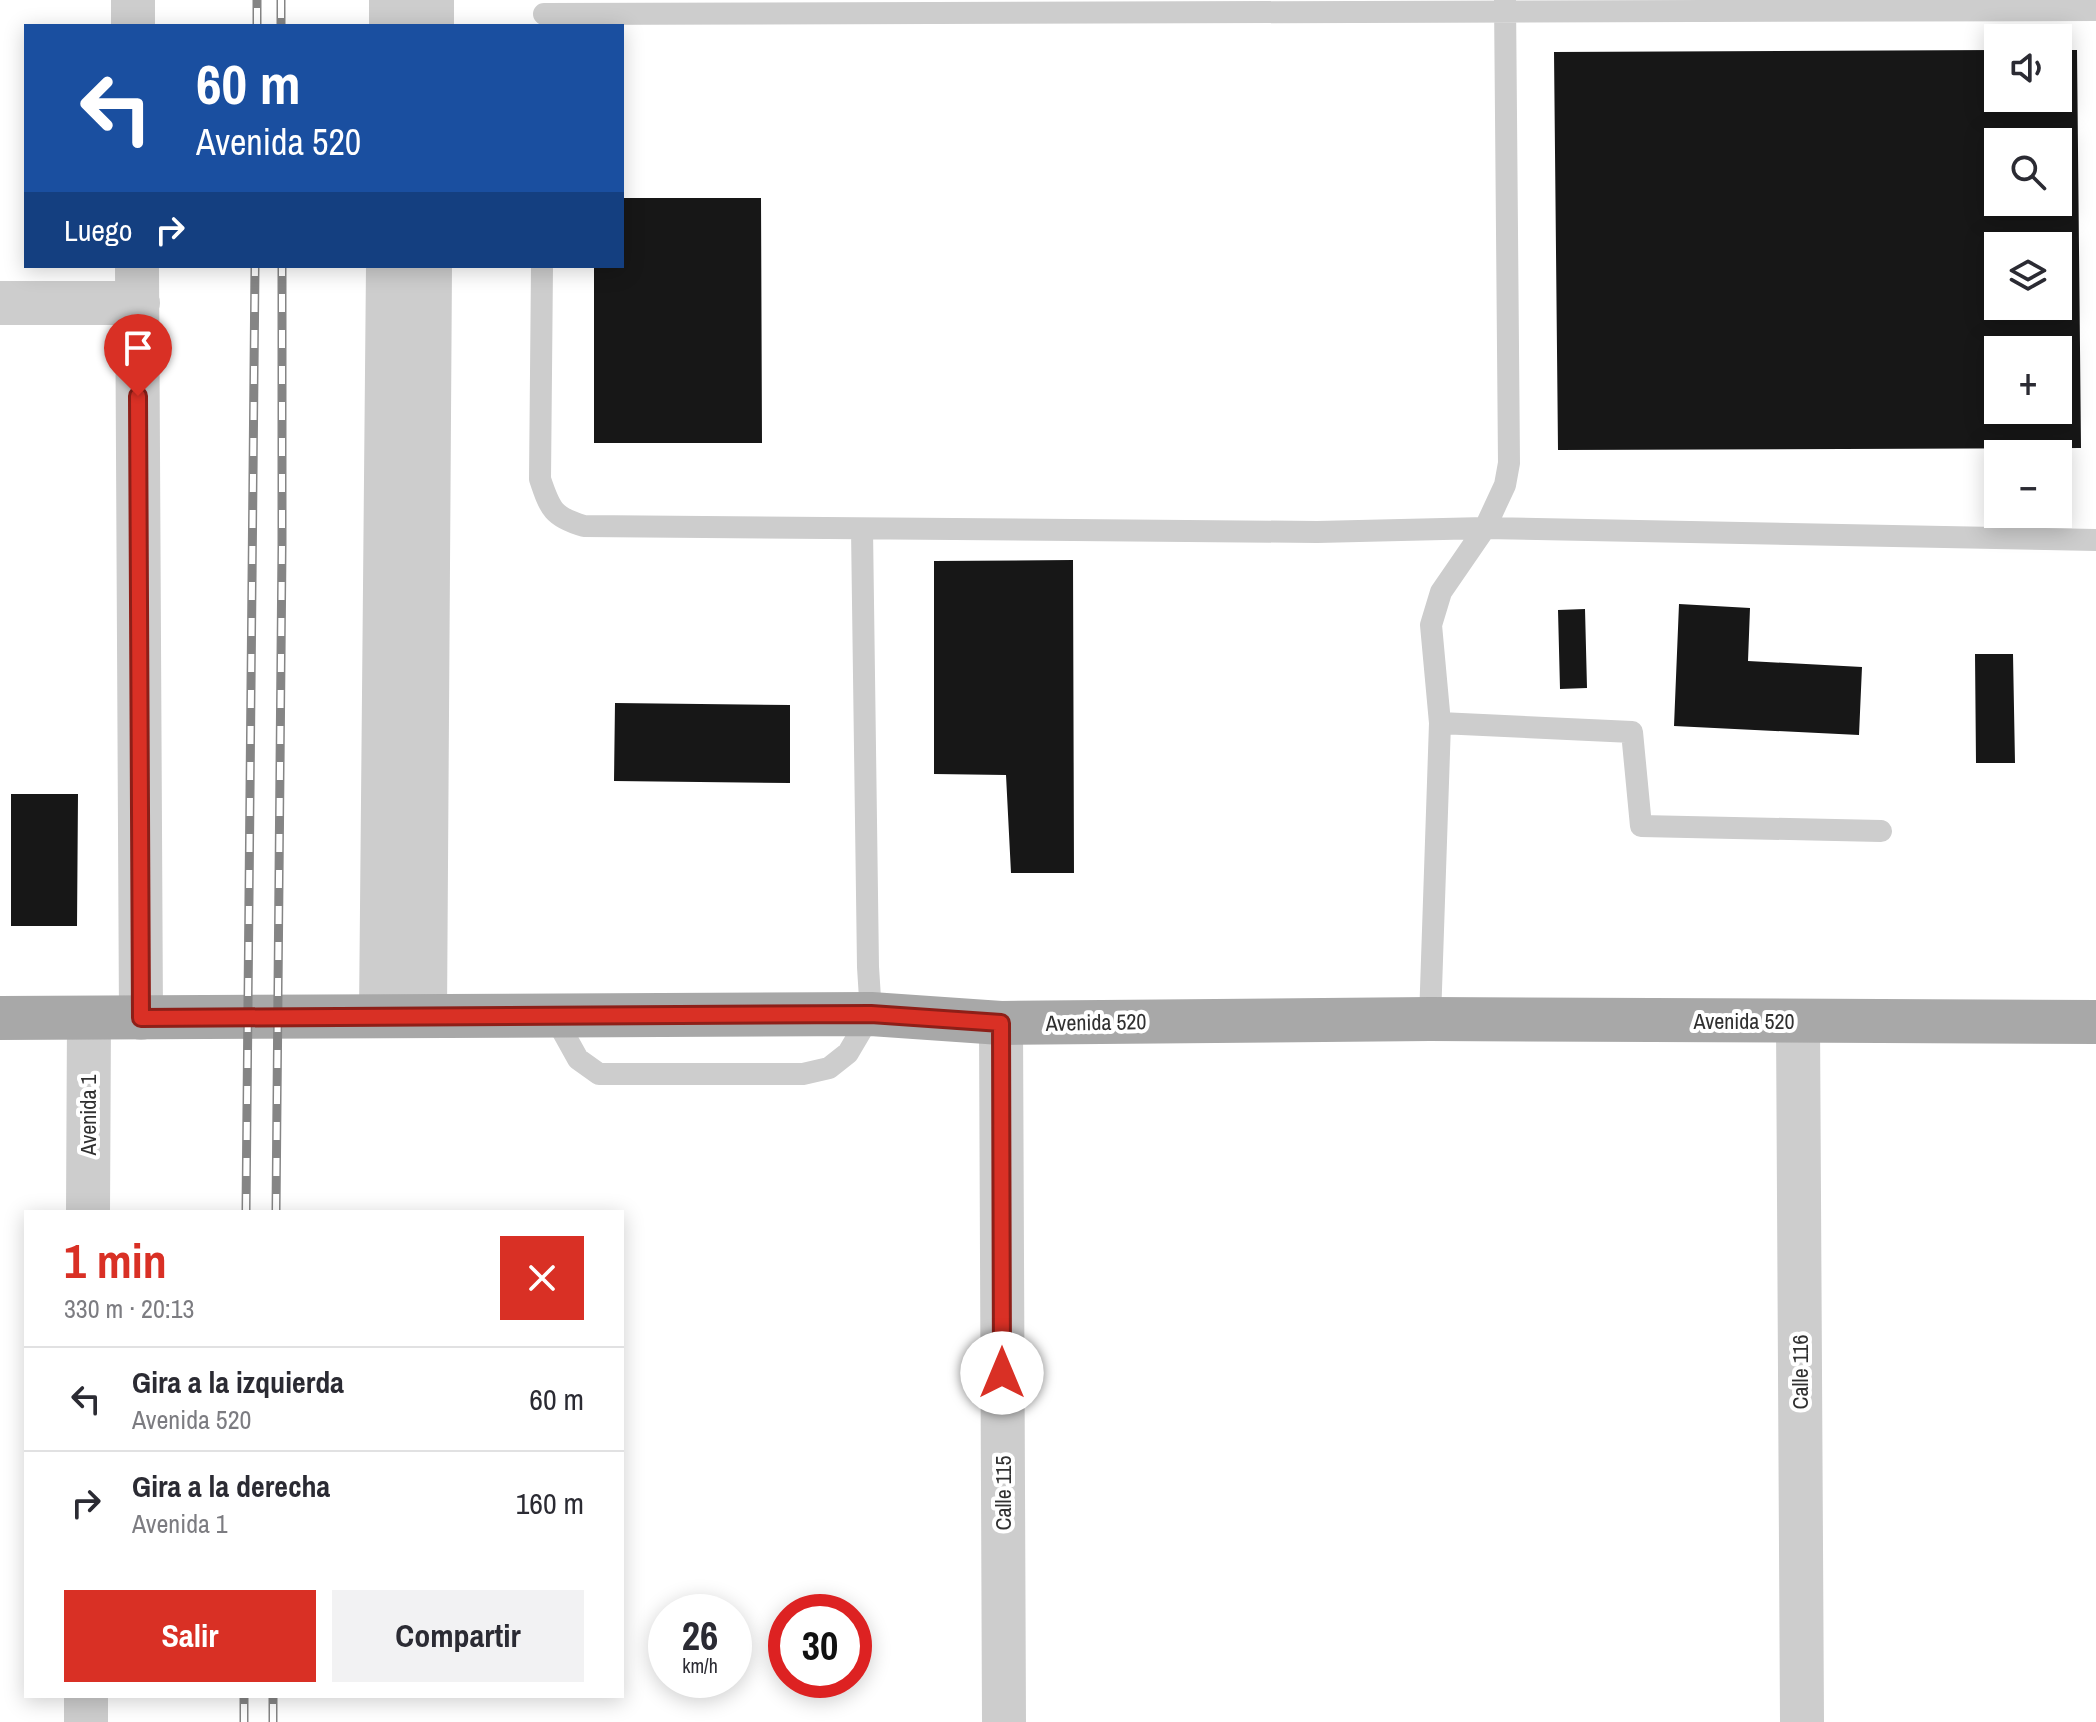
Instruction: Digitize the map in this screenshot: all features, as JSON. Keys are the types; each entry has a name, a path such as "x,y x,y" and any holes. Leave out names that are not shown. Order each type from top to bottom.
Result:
{"main road":[{"name":"Avenida 520","path":"0,1018 871,1014 1001,1023 1430,1019 2096,1022"}],"street":[{"path":"133,0 133,24"},
{"path":"391,0 391,24"},
{"path":"432,0 432,24"},
{"path":"381,1015 388,268"},
{"path":"425,1015 430,268"},
{"path":"0,303 138,284 141,1018"},
{"name":"Avenida 1","path":"88,1210 89,1018"},
{"name":"Calle 116","path":"1798,1022 1802,1722"},
{"name":"Calle 115","path":"1001,1023 1004,1722"},
{"path":"86,1698 86,1722"}],"lane":[{"path":"544,13 1505,6 2096,10"},
{"path":"1430,1019 1440,723 1431,625 1441,592 1485,528 1505,485 1509,463 1505,6"},
{"path":"542,268 540,479 548,506 562,519 584,526 1317,532 1485,528 2096,540"},
{"path":"553,1014 578,1059 599,1074 803,1074 829,1068 848,1053 871,1014 862,529"},
{"path":"1440,723 1632,732 1641,826 1881,831"}],"building":[{"path":"1984,50 1984,112 2072,112 2072,50 2077,50 2081,448 2072,448 2072,440 1984,440 1984,448 1558,450 1554,52"},
{"path":"624,198 761,198 762,443 594,443 594,268 624,268"},
{"path":"1073,560 1074,873 1011,873 1006,775 934,774 934,561"},
{"path":"1679,604 1750,608 1748,661 1862,667 1859,735 1674,726"},
{"path":"1585,609 1587,688 1560,689 1558,610"},
{"path":"1975,654 2013,654 2015,763 1976,763"},
{"path":"615,703 790,705 790,783 614,781"},
{"path":"11,794 78,794 77,926 11,926"}],"railway":[{"path":"257,0 257,24"},
{"path":"281,0 281,24"},
{"path":"246,1210 255,268"},
{"path":"276,1210 282,268"},
{"path":"244,1698 244,1722"},
{"path":"273,1698 273,1722"}],"route":[{"path":"138,396 141,1018 871,1014 1001,1023 1002,1373"}]}
